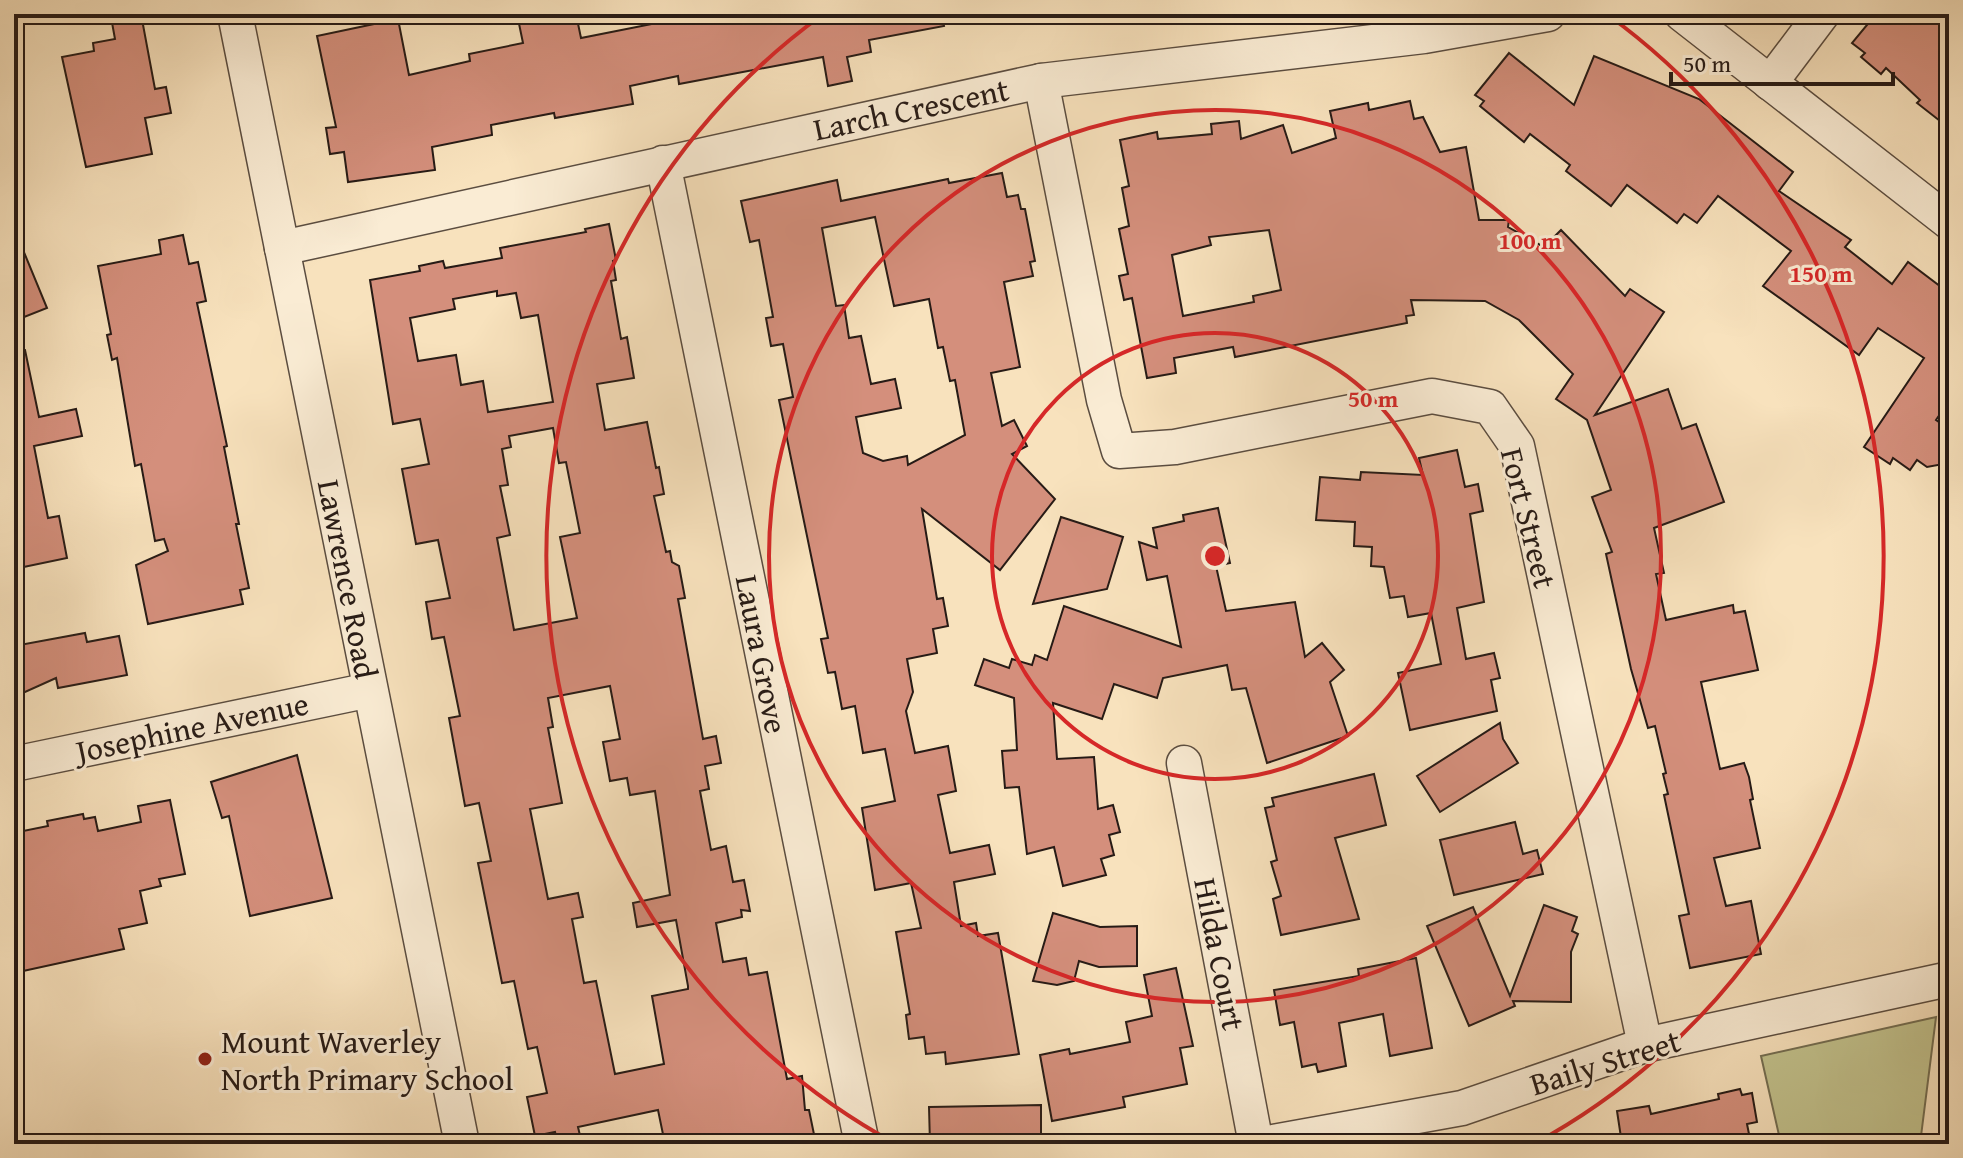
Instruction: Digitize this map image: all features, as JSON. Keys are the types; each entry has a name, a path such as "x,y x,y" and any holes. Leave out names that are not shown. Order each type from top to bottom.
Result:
{"street":[{"name":"Lawrence Road","path":"235,14 462,1144"},
{"name":"Larch Crescent","path":"282,248 1041,81 1424,36 1548,14"},
{"path":"1682,14 1949,222"},
{"path":"1770,83 1822,14"},
{"name":"Fort Street","path":"1041,81 1104,400 1119,451 1175,447 1432,396 1490,407 1517,446 1645,1045"},
{"name":"Laura Grove","path":"663,163 862,1144"},
{"name":"Josephine Avenue","path":"14,764 370,690"},
{"name":"Hilda Court","path":"1184,763 1259,1144"},
{"name":"Baily Street","path":"1259,1144 1462,1108 1645,1045 1949,979"}],"green space":[{"path":"1936,1017 1920,1144 1781,1144 1761,1056"}],"building":[{"path":"141,14 155,89 166,87 171,113 145,118 152,154 86,167 62,57 94,51 93,43 115,39 111,17"},
{"path":"517,14 576,14 581,38 667,21 666,14 942,14 944,26 869,40 871,52 847,57 852,81 828,86 823,57 679,84 678,76 630,86 633,104 555,118 554,113 491,125 492,135 432,147 435,170 348,182 344,152 330,154 326,128 336,127 317,36 398,19 409,75 470,61 469,54 523,43"},
{"path":"1876,14 1949,14 1949,128 1917,103 1920,100 1886,68 1881,74 1861,57 1865,53 1852,43"},
{"path":"1509,53 1574,105 1594,56 1699,99 1793,172 1779,191 1851,240 1845,247 1892,284 1908,262 1949,293 1949,401 1936,420 1949,429 1949,463 1927,467 1917,460 1910,470 1893,458 1890,464 1864,447 1924,358 1878,328 1859,355 1763,286 1791,251 1718,196 1697,223 1684,214 1677,223 1627,185 1611,206 1566,171 1570,165 1530,134 1524,142 1480,106 1484,101 1475,95"},
{"path":"1410,101 1414,119 1423,117 1440,152 1466,147 1479,220 1509,220 1508,227 1544,247 1561,230 1625,296 1630,289 1664,312 1595,415 1668,389 1682,429 1696,424 1724,502 1654,528 1664,573 1656,574 1666,620 1733,605 1734,613 1745,611 1758,670 1701,682 1720,769 1744,763 1749,777 1753,799 1750,800 1760,848 1714,858 1726,906 1751,901 1761,954 1690,968 1679,916 1689,914 1664,795 1668,794 1663,774 1666,773 1655,726 1648,728 1631,669 1606,554 1612,552 1592,497 1611,490 1587,420 1556,399 1573,374 1519,320 1485,301 1411,300 1414,315 1406,316 1407,323 1235,357 1233,347 1174,358 1176,373 1147,378 1132,298 1124,300 1119,276 1128,274 1119,229 1129,226 1122,188 1129,186 1120,140 1157,132 1158,139 1212,134 1211,124 1239,121 1241,139 1283,125 1292,153 1336,138 1330,111 1368,103 1369,110","holes":["1269,230 1281,290 1253,296 1254,302 1183,316 1172,255 1211,245 1209,237"]},
{"path":"1002,173 1007,197 1018,195 1021,209 1025,209 1035,261 1030,262 1033,276 1004,282 1020,367 991,373 1002,426 1014,420 1027,446 1012,454 1055,499 1000,570 922,509 937,599 943,598 948,626 933,629 937,653 907,659 913,692 906,711 915,753 948,746 956,791 938,795 950,853 989,845 995,874 954,882 961,926 976,923 978,936 998,933 1019,1054 946,1064 945,1052 926,1054 924,1037 909,1039 906,1015 910,1014 896,932 921,928 911,883 875,890 862,808 895,801 885,749 863,753 855,706 842,709 835,672 828,673 821,639 828,638 779,400 793,397 783,344 771,346 766,318 773,317 759,240 750,242 741,201 837,180 841,201 948,179 949,183","holes":["875,217 894,306 929,299 938,348 943,347 950,381 955,380 965,435 908,465 907,456 883,461 863,453 856,417 901,408 895,379 871,384 861,336 849,338 844,305 836,306 822,228"]},
{"path":"609,224 616,260 613,261 616,280 611,281 621,339 627,337 634,378 597,384 605,430 647,422 664,494 654,496 666,552 670,551 672,562 679,566 685,598 678,599 703,739 716,736 721,763 705,766 709,789 700,791 711,850 726,846 733,882 744,880 750,911 741,910 742,917 716,923 723,962 746,958 749,975 767,972 787,1079 802,1076 805,1110 809,1110 816,1144 665,1144 658,1110 578,1127 582,1144 558,1144 555,1132 535,1136 527,1097 547,1093 537,1047 528,1049 514,981 502,983 478,863 491,861 479,803 465,806 449,718 460,716 444,637 432,639 426,602 450,598 438,540 416,544 402,469 429,464 420,419 393,424 370,280 420,271 419,266 443,261 445,268 502,258 500,248 586,232 585,229","holes":["497,291 497,296 516,293 521,318 538,315 553,402 488,412 483,381 461,385 456,355 418,361 410,318 455,309 453,299","553,428 559,463 566,462 580,533 560,537 577,618 514,630 497,538 510,535 500,486 508,485 502,449 511,447 509,436","610,686 620,739 603,742 610,781 627,778 630,795 655,791 670,895 633,903 637,927 676,920 688,986 688,989 652,996 664,1064 615,1074 596,981 584,983 572,919 583,917 578,893 548,899 530,809 562,803 548,728 553,727 548,698"]},
{"path":"14,228 47,308 14,321"},
{"path":"183,235 189,264 198,262 206,301 197,303 227,446 224,447 249,588 240,590 243,604 148,624 136,565 168,551 164,539 155,541 141,464 135,466 117,358 112,360 107,335 111,334 98,266 161,254 159,240"},
{"path":"25,350 39,417 76,409 82,436 34,446 48,518 59,516 67,558 14,569 14,351"},
{"path":"1457,450 1465,487 1478,484 1483,511 1470,514 1484,602 1457,608 1466,659 1494,653 1500,678 1491,680 1497,711 1410,730 1398,673 1441,664 1431,613 1408,617 1404,596 1390,598 1384,567 1371,566 1372,547 1354,546 1355,522 1316,520 1320,477 1360,480 1361,472 1423,475 1419,458"},
{"path":"1218,508 1230,563 1216,566 1226,611 1295,602 1305,657 1322,643 1344,670 1330,682 1348,736 1267,763 1246,688 1232,690 1227,665 1163,678 1157,698 1114,684 1102,719 1053,703 1057,759 1094,757 1098,809 1113,805 1120,832 1109,835 1114,855 1101,859 1106,875 1063,886 1054,847 1027,854 1019,787 1005,788 1002,751 1017,750 1014,698 975,685 984,659 1009,668 1012,659 1032,665 1035,655 1047,660 1064,606 1181,647 1167,576 1147,580 1139,542 1157,548 1153,528 1184,521 1183,515"},
{"path":"1061,517 1123,537 1107,589 1033,604"},
{"path":"85,633 87,642 119,636 127,675 58,688 56,678 14,697 14,646"},
{"path":"1500,723 1503,739 1518,763 1440,812 1417,776"},
{"path":"297,755 332,898 250,916 229,816 222,818 211,782"},
{"path":"1374,774 1386,825 1335,838 1359,919 1281,935 1273,899 1281,896 1271,862 1277,860 1265,808 1274,806 1272,798"},
{"path":"170,800 185,874 159,879 161,886 140,891 147,923 119,929 124,949 14,973 14,842 24,839 23,831 48,826 47,821 83,814 84,819 95,817 98,831 141,822 138,806"},
{"path":"1515,822 1523,854 1537,850 1543,874 1454,895 1440,840"},
{"path":"1544,905 1577,917 1572,931 1578,934 1571,952 1571,1002 1513,1001 1515,1006 1469,1026 1427,926 1473,907 1510,996"},
{"path":"1053,913 1100,927 1137,926 1137,966 1099,967 1079,961 1074,981 1057,985 1033,981"},
{"path":"1416,958 1432,1048 1390,1056 1383,1014 1339,1023 1346,1066 1318,1072 1316,1064 1302,1067 1294,1022 1280,1025 1274,990 1359,976 1358,969"},
{"path":"1176,968 1193,1046 1180,1048 1187,1084 1123,1097 1125,1107 1052,1121 1040,1055 1069,1049 1070,1054 1130,1042 1126,1022 1152,1016 1144,975"},
{"path":"1740,1089 1742,1095 1752,1093 1757,1122 1747,1124 1751,1144 1622,1144 1617,1111 1649,1106 1651,1114 1719,1099 1718,1094"},
{"path":"1041,1105 1041,1141 930,1144 929,1107"}],"place":[{"name":"Mount Waverley North Primary School","path":"205,1059"}]}
